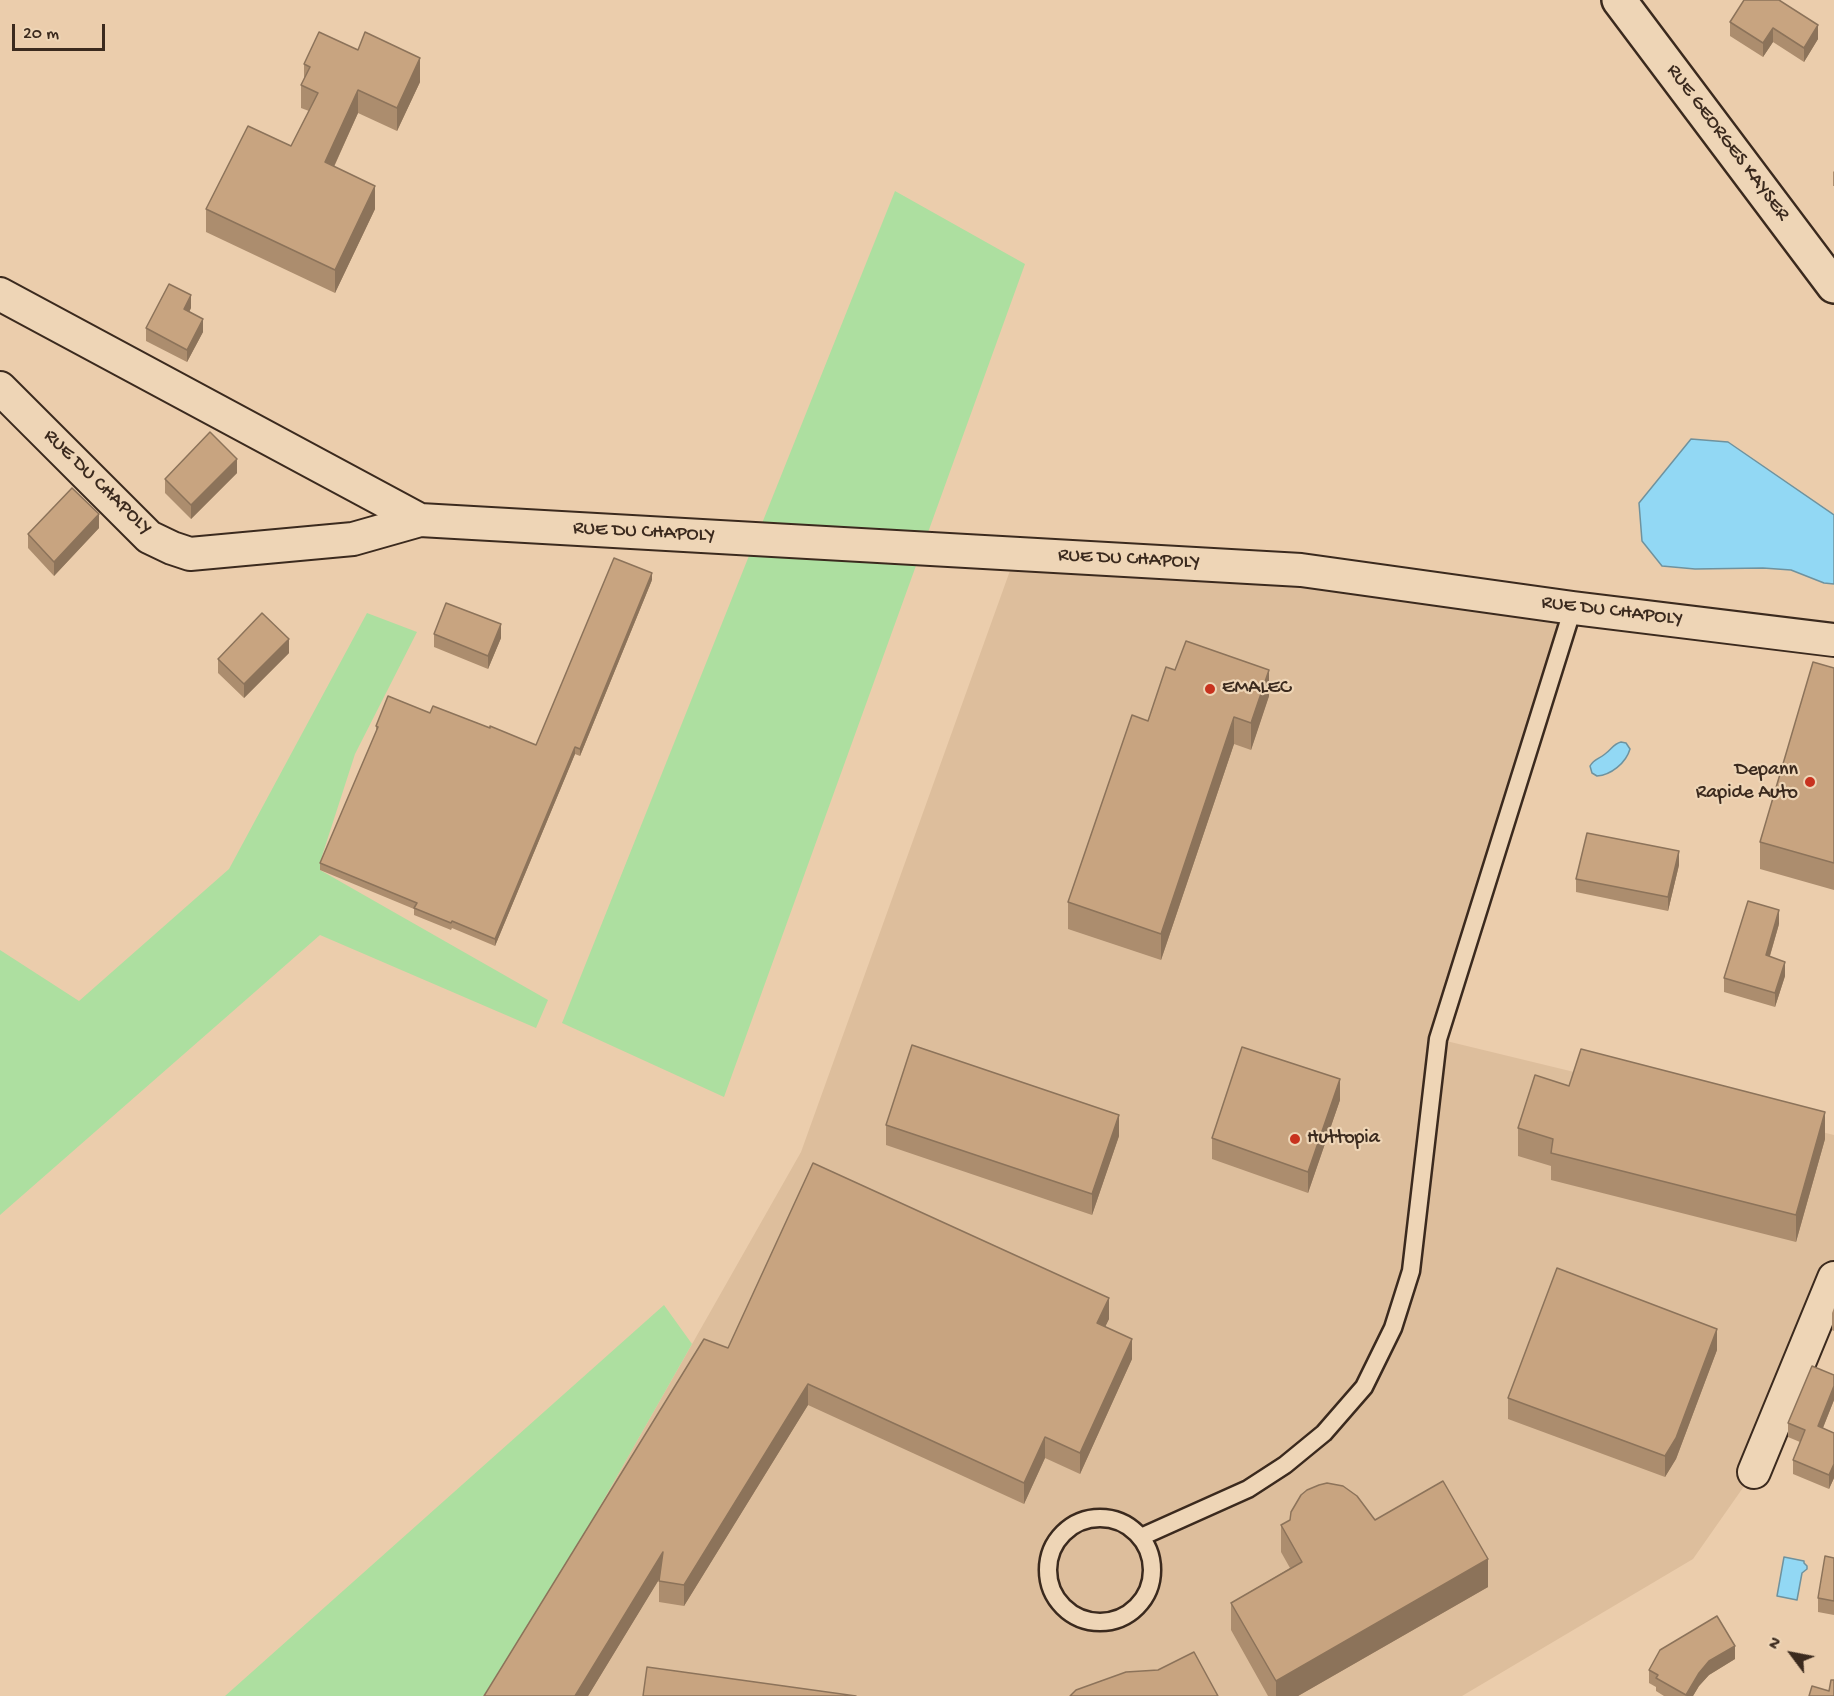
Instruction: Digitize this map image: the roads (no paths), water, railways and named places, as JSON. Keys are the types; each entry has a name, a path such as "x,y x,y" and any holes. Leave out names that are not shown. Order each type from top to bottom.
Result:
{"street":[{"name":"RUE GEORGES KAYSER","path":"1619,0 1834,286"},
{"name":"RUE DU CHAPOLY","path":"0,294 420,520"},
{"name":"RUE DU CHAPOLY","path":"0,388 149,537 190,554 353,539 420,520 1301,570 1574,608 1834,640"},
{"path":"1754,1472 1834,1278"}],"lane":[{"path":"1141,1537 1248,1489 1293,1458 1324,1432 1364,1388 1393,1328 1411,1271 1438,1039 1574,608"},
{"path":"1098,1517 1114,1519 1129,1526 1141,1537 1150,1553 1153,1571 1149,1589 1139,1604 1125,1616 1108,1622 1090,1622 1073,1615 1059,1603 1050,1588 1047,1571 1049,1555 1056,1540 1067,1528 1082,1520 1098,1517"}],"water":[{"path":"1691,439 1728,442 1834,515 1834,584 1824,583 1791,570 1695,569 1662,566 1642,541 1639,503"},
{"path":"1621,742 1626,743 1630,749 1621,763 1613,771 1602,775 1597,776 1592,773 1590,766 1593,762"},
{"path":"1784,1557 1804,1561 1807,1566 1802,1573 1797,1600 1777,1596"}],"place":[{"name":"EMALEC","path":"1210,689"},
{"name":"Depann Rapide Auto","path":"1810,782"},
{"name":"Huttopia","path":"1295,1139"}]}
